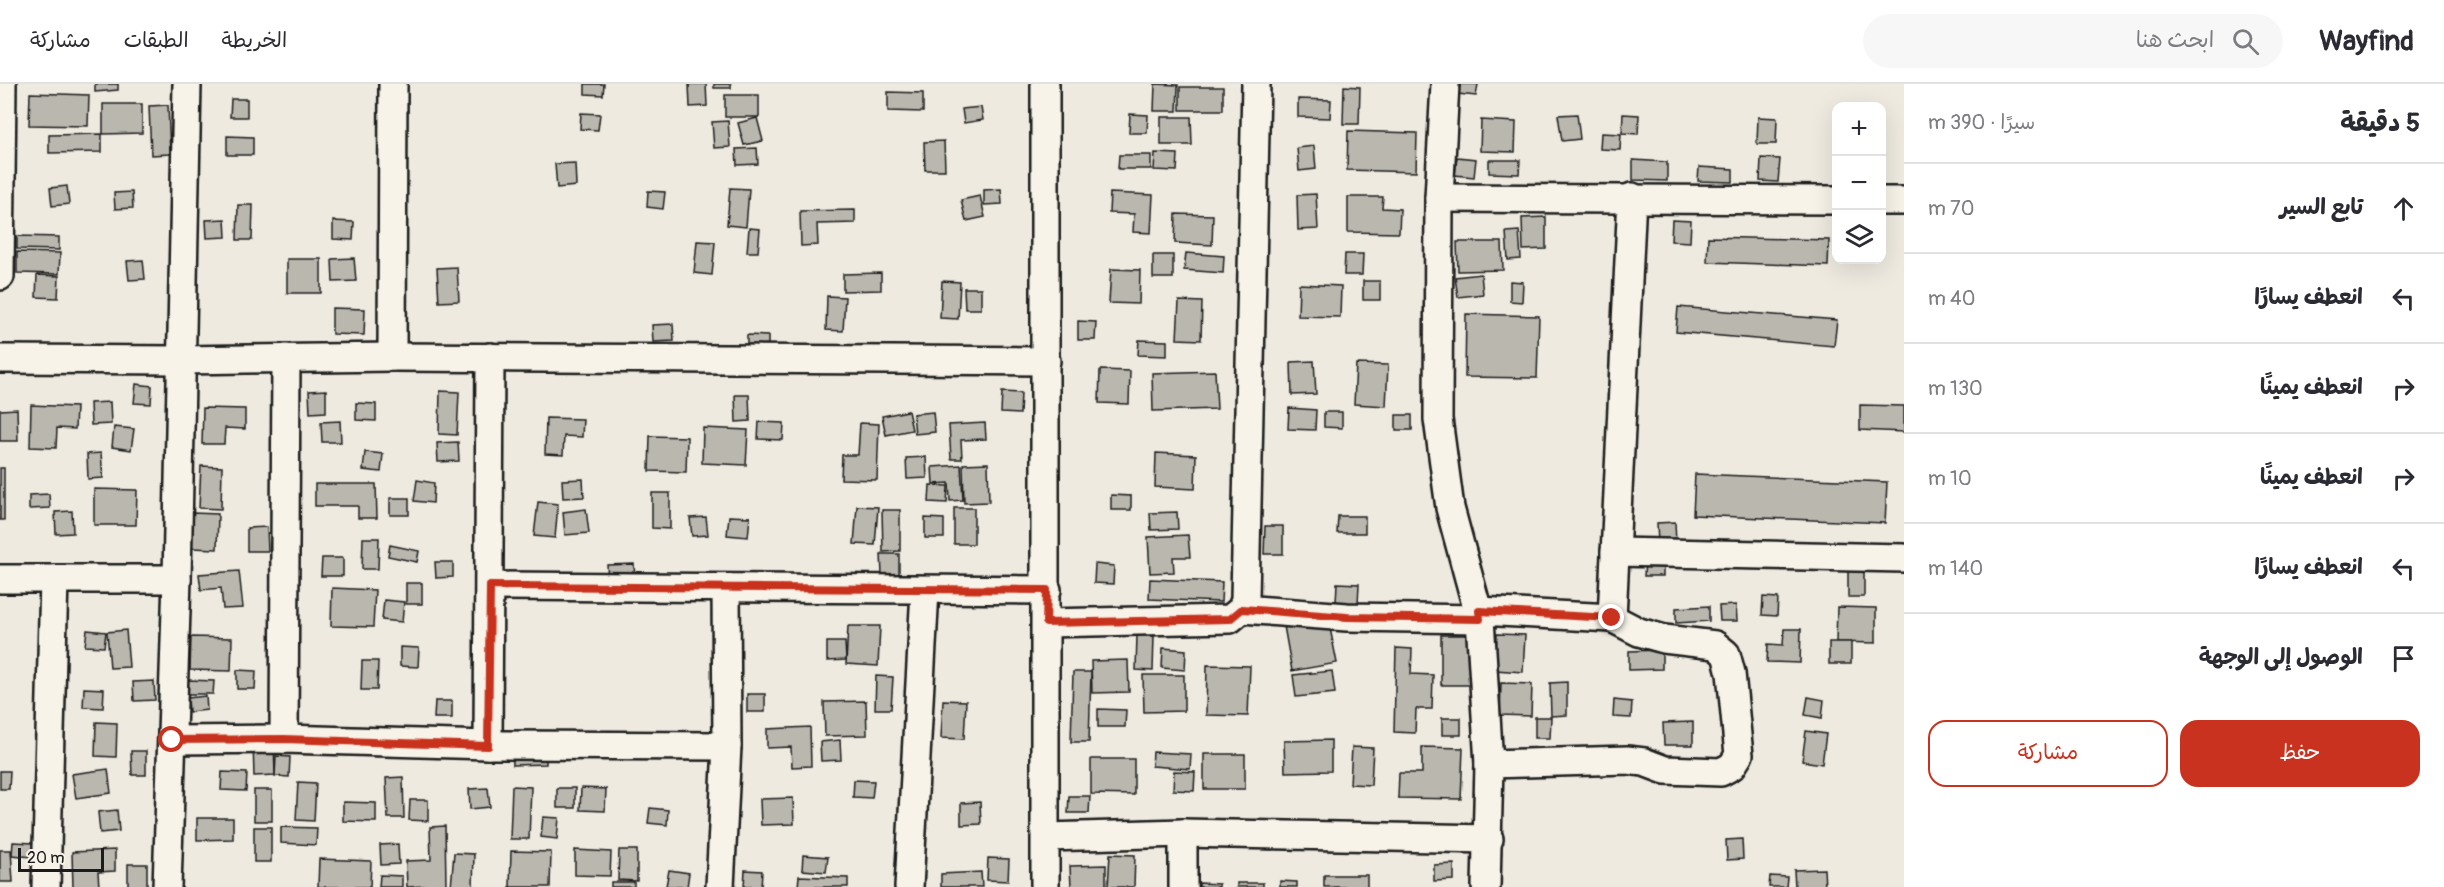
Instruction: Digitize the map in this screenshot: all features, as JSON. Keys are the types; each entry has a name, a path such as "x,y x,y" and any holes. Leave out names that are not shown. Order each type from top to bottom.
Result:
{"street":[{"path":"0,276 2,84"},
{"path":"167,887 177,579 187,84"},
{"path":"392,357 393,84"},
{"path":"1045,84 1047,590 1045,887"},
{"path":"1046,623 1230,619 1242,609 1245,599 1256,84"},
{"path":"1445,84 1439,198 1438,419 1450,507 1479,615 1490,764 1486,887"},
{"path":"1439,198 1632,197 1832,200"},
{"path":"1612,618 1632,197"},
{"path":"1886,201 1904,201"},
{"path":"0,359 490,357 1046,361"},
{"path":"488,746 490,357"},
{"path":"284,739 286,358"},
{"path":"1615,552 1904,558"},
{"path":"0,579 177,579"},
{"path":"46,887 54,579"},
{"path":"490,586 1047,590"},
{"path":"720,887 727,746 726,588"},
{"path":"909,887 924,590"},
{"path":"1242,609 1347,617 1479,615 1612,618 1639,632 1665,639 1715,645 1726,654 1731,674 1739,755 1732,766 1720,772 1665,770 1644,762 1627,760 1490,764"},
{"path":"172,740 284,739 488,746 727,746"},
{"path":"1047,837 1183,833 1489,839"},
{"path":"1183,833 1183,887"}],"building":[{"path":"95,84 118,84 118,90 95,92"},
{"path":"585,84 604,84 603,95 585,94"},
{"path":"689,84 706,84 707,106 690,107"},
{"path":"714,84 731,84 731,88 714,88"},
{"path":"1155,84 1178,85 1177,111 1154,111"},
{"path":"1459,84 1478,84 1476,96 1458,94"},
{"path":"1344,86 1360,87 1359,124 1343,124"},
{"path":"1180,87 1223,87 1223,110 1180,110"},
{"path":"888,92 923,93 923,112 888,111"},
{"path":"30,93 89,95 88,126 29,125"},
{"path":"725,95 759,95 759,117 725,117"},
{"path":"231,99 247,99 247,117 230,117"},
{"path":"1298,99 1331,100 1330,118 1298,117"},
{"path":"103,104 142,104 142,133 103,134"},
{"path":"168,105 170,154 151,155 149,106"},
{"path":"981,107 983,120 964,123 962,109"},
{"path":"581,113 600,114 598,130 580,129"},
{"path":"1130,114 1148,115 1147,133 1129,133"},
{"path":"1577,114 1580,139 1562,141 1558,115"},
{"path":"1623,114 1639,115 1638,134 1622,133"},
{"path":"1161,117 1191,117 1192,145 1161,145"},
{"path":"1758,117 1777,118 1776,144 1757,144"},
{"path":"757,118 763,141 744,145 738,123"},
{"path":"1481,120 1516,122 1515,152 1480,151"},
{"path":"728,121 730,147 714,148 712,122"},
{"path":"1348,131 1417,133 1416,172 1347,170"},
{"path":"1601,133 1621,134 1620,150 1600,149"},
{"path":"102,134 102,152 49,153 49,135"},
{"path":"227,136 253,137 253,155 227,155"},
{"path":"944,141 945,170 925,170 924,142"},
{"path":"1314,146 1316,169 1299,171 1297,148"},
{"path":"757,148 758,164 737,165 736,149"},
{"path":"1155,153 1178,154 1177,171 1154,170"},
{"path":"1119,155 1151,155 1151,169 1118,169"},
{"path":"1457,157 1476,159 1474,177 1455,175"},
{"path":"1761,158 1780,159 1778,182 1760,181"},
{"path":"1489,160 1520,160 1519,174 1489,173"},
{"path":"1633,160 1667,162 1667,181 1633,180"},
{"path":"575,163 576,186 557,188 555,164"},
{"path":"1699,167 1733,169 1733,182 1698,181"},
{"path":"67,186 69,204 52,206 50,188"},
{"path":"730,188 749,189 746,227 727,225"},
{"path":"1001,189 1002,204 984,205 984,190"},
{"path":"648,191 665,192 663,209 647,207"},
{"path":"132,192 133,208 115,209 114,193"},
{"path":"1110,193 1153,195 1151,233 1133,232 1134,214 1109,213"},
{"path":"1316,194 1318,229 1298,230 1297,195"},
{"path":"980,196 985,217 966,221 961,200"},
{"path":"1348,197 1383,197 1382,208 1400,209 1399,233 1348,232"},
{"path":"238,205 253,205 252,240 237,240"},
{"path":"855,210 855,223 817,224 818,245 801,246 800,211"},
{"path":"1176,214 1213,215 1212,245 1175,243"},
{"path":"1546,217 1546,249 1523,250 1522,218"},
{"path":"225,219 226,237 207,238 206,220"},
{"path":"1672,220 1691,221 1690,242 1671,241"},
{"path":"333,221 354,222 353,240 333,239"},
{"path":"749,228 760,229 758,252 747,252"},
{"path":"1519,231 1521,259 1508,260 1506,232"},
{"path":"17,236 59,237 59,250 17,249"},
{"path":"1708,237 1829,240 1828,266 1707,262"},
{"path":"697,241 715,242 712,275 694,273"},
{"path":"1457,242 1502,242 1503,270 1458,271"},
{"path":"17,252 60,253 59,274 17,273"},
{"path":"1186,253 1224,256 1223,273 1184,270"},
{"path":"1345,254 1363,254 1362,275 1344,275"},
{"path":"1153,255 1173,255 1173,278 1153,278"},
{"path":"354,258 356,281 333,282 332,259"},
{"path":"287,259 321,259 321,293 287,293"},
{"path":"143,260 145,279 129,280 127,261"},
{"path":"457,267 459,301 439,302 437,268"},
{"path":"1111,269 1140,270 1139,304 1109,303"},
{"path":"881,273 881,290 843,291 843,274"},
{"path":"1481,274 1483,294 1458,297 1455,277"},
{"path":"37,275 59,276 58,298 36,297"},
{"path":"942,281 960,282 958,319 940,318"},
{"path":"1363,281 1380,281 1380,300 1363,300"},
{"path":"1510,281 1523,282 1522,302 1510,301"},
{"path":"1299,284 1341,286 1340,317 1298,316"},
{"path":"964,288 981,288 981,309 965,309"},
{"path":"827,296 845,297 843,331 826,330"},
{"path":"1179,301 1202,302 1201,340 1177,339"},
{"path":"1678,307 1837,320 1834,346 1676,332"},
{"path":"332,308 365,309 364,335 332,334"},
{"path":"1466,314 1539,316 1537,378 1465,377"},
{"path":"1078,321 1096,322 1095,340 1078,340"},
{"path":"673,324 674,341 653,342 652,325"},
{"path":"747,335 768,336 768,351 747,350"},
{"path":"1139,340 1167,341 1167,356 1138,355"},
{"path":"1314,361 1316,394 1292,395 1291,362"},
{"path":"1356,364 1388,365 1386,406 1354,404"},
{"path":"1100,370 1130,371 1129,404 1099,403"},
{"path":"1215,371 1217,409 1153,411 1152,373"},
{"path":"136,384 152,386 151,404 134,403"},
{"path":"326,390 326,412 310,413 309,391"},
{"path":"440,391 459,392 457,435 439,434"},
{"path":"1002,392 1021,393 1020,414 1001,413"},
{"path":"735,395 749,395 750,421 736,422"},
{"path":"110,402 111,424 91,425 90,403"},
{"path":"356,403 376,404 376,421 356,420"},
{"path":"31,405 76,407 75,429 57,428 56,448 30,447"},
{"path":"1860,405 1904,406 1904,432 1860,430"},
{"path":"203,408 245,409 245,429 225,428 224,444 202,444"},
{"path":"1289,408 1316,410 1315,430 1288,429"},
{"path":"17,409 18,441 0,441 0,410"},
{"path":"908,411 912,430 886,435 882,416"},
{"path":"933,412 935,432 915,434 913,414"},
{"path":"1324,412 1342,412 1342,428 1324,427"},
{"path":"1396,415 1412,415 1412,430 1396,430"},
{"path":"546,418 583,419 582,437 564,436 563,455 545,454"},
{"path":"340,421 341,442 322,442 321,422"},
{"path":"759,422 784,423 783,440 758,439"},
{"path":"860,423 879,424 877,480 841,479 842,455 858,455"},
{"path":"985,423 986,439 961,440 962,459 951,459 949,425"},
{"path":"114,427 134,429 131,450 112,447"},
{"path":"703,428 748,430 746,465 702,463"},
{"path":"650,436 687,437 686,472 649,471"},
{"path":"458,442 459,461 438,462 437,443"},
{"path":"365,452 383,454 381,472 363,470"},
{"path":"101,453 103,478 88,479 87,454"},
{"path":"1156,453 1196,455 1195,489 1155,487"},
{"path":"926,457 927,478 907,479 906,458"},
{"path":"988,463 989,502 964,503 963,464"},
{"path":"961,465 963,500 950,501 949,483 933,484 932,467"},
{"path":"201,466 222,467 221,509 199,508"},
{"path":"0,468 4,468 4,520 0,520"},
{"path":"1695,474 1887,482 1885,523 1693,515"},
{"path":"583,479 584,497 563,498 562,480"},
{"path":"417,480 434,483 433,503 414,501"},
{"path":"315,484 376,484 377,518 358,518 358,506 315,506"},
{"path":"930,485 948,486 947,503 929,502"},
{"path":"94,489 137,490 136,525 94,525"},
{"path":"652,493 670,493 670,529 652,528"},
{"path":"49,494 50,508 29,509 29,495"},
{"path":"1111,495 1131,496 1131,510 1111,510"},
{"path":"390,498 409,498 409,515 390,515"},
{"path":"538,502 558,504 555,538 534,536"},
{"path":"857,506 878,507 875,545 854,544"},
{"path":"954,508 974,508 974,544 954,544"},
{"path":"586,509 589,533 565,535 563,512"},
{"path":"882,510 900,510 900,551 883,552"},
{"path":"72,511 73,533 56,534 55,512"},
{"path":"1177,512 1178,529 1151,530 1150,513"},
{"path":"192,513 218,514 217,549 191,548"},
{"path":"729,516 750,517 748,537 727,535"},
{"path":"1338,516 1365,516 1365,533 1337,533"},
{"path":"706,517 708,535 692,536 690,518"},
{"path":"925,518 944,519 944,538 925,538"},
{"path":"1675,522 1676,543 1658,544 1657,523"},
{"path":"1265,526 1283,526 1283,554 1264,554"},
{"path":"267,527 268,551 247,551 247,528"},
{"path":"1188,535 1190,557 1173,557 1174,572 1150,573 1148,537"},
{"path":"363,538 379,538 378,569 362,569"},
{"path":"390,545 419,551 417,562 388,556"},
{"path":"881,554 899,554 899,574 882,574"},
{"path":"322,558 343,558 343,576 321,576"},
{"path":"1645,560 1663,560 1663,576 1644,576"},
{"path":"435,562 453,562 453,577 436,578"},
{"path":"634,564 635,578 608,580 607,565"},
{"path":"1095,564 1114,566 1113,584 1094,583"},
{"path":"239,571 243,608 223,609 221,588 201,590 199,574"},
{"path":"1848,571 1864,571 1864,597 1848,597"},
{"path":"1150,579 1222,582 1221,602 1149,599"},
{"path":"406,583 422,583 422,604 406,604"},
{"path":"1337,583 1359,584 1358,604 1336,603"},
{"path":"332,588 375,590 373,627 331,626"},
{"path":"1763,597 1778,598 1777,616 1762,615"},
{"path":"384,600 404,602 402,622 382,620"},
{"path":"1736,605 1737,621 1720,621 1719,606"},
{"path":"1709,606 1709,621 1676,623 1676,608"},
{"path":"1837,607 1876,608 1876,643 1836,642"},
{"path":"1328,618 1337,663 1292,671 1284,626"},
{"path":"848,626 880,626 878,666 846,664"},
{"path":"1784,629 1801,629 1800,663 1767,662 1768,644 1783,645"},
{"path":"87,630 106,632 104,647 85,646"},
{"path":"126,630 129,667 110,668 107,632"},
{"path":"1497,634 1525,635 1523,672 1495,670"},
{"path":"1137,635 1154,636 1153,671 1136,670"},
{"path":"1441,635 1471,635 1470,685 1441,685"},
{"path":"191,637 232,638 231,671 190,670"},
{"path":"827,642 845,642 846,660 827,661"},
{"path":"1829,642 1851,642 1851,664 1829,664"},
{"path":"400,647 419,648 418,667 400,666"},
{"path":"1163,648 1186,650 1185,670 1162,668"},
{"path":"1396,648 1412,649 1411,674 1433,675 1432,709 1416,709 1415,733 1394,732"},
{"path":"1662,650 1662,669 1629,670 1629,651"},
{"path":"1128,660 1129,692 1092,693 1091,661"},
{"path":"362,661 378,661 377,690 361,690"},
{"path":"1207,665 1250,666 1248,716 1206,715"},
{"path":"237,670 256,671 255,689 237,689"},
{"path":"1332,671 1335,693 1296,697 1293,675"},
{"path":"1073,672 1091,672 1089,742 1071,742"},
{"path":"1143,675 1184,675 1184,711 1144,712"},
{"path":"876,676 893,677 891,709 875,709"},
{"path":"188,680 214,681 213,694 187,694"},
{"path":"154,681 155,700 134,701 133,682"},
{"path":"1567,682 1567,715 1551,716 1550,683"},
{"path":"1501,683 1532,684 1531,716 1500,715"},
{"path":"84,688 104,689 103,708 83,707"},
{"path":"747,694 765,694 765,712 747,712"},
{"path":"206,696 207,710 189,712 188,698"},
{"path":"1808,697 1824,700 1822,718 1805,715"},
{"path":"943,700 966,701 964,739 941,738"},
{"path":"1614,700 1632,702 1631,718 1613,717"},
{"path":"435,701 452,701 452,718 434,718"},
{"path":"866,701 867,735 825,736 824,702"},
{"path":"1098,709 1126,710 1125,727 1098,727"},
{"path":"1535,717 1551,717 1550,738 1535,738"},
{"path":"1442,718 1461,718 1461,735 1442,735"},
{"path":"96,722 117,723 116,757 95,756"},
{"path":"1693,722 1693,745 1664,745 1663,723"},
{"path":"810,727 811,766 792,767 791,747 767,748 767,729"},
{"path":"1806,731 1826,734 1822,764 1802,761"},
{"path":"840,740 841,760 821,761 820,742"},
{"path":"1331,740 1331,771 1285,772 1284,741"},
{"path":"274,741 275,775 254,776 253,742"},
{"path":"546,741 546,764 513,765 512,742"},
{"path":"1352,747 1373,748 1371,785 1350,784"},
{"path":"1422,747 1463,748 1461,799 1398,798 1399,773 1422,773"},
{"path":"131,751 146,751 146,775 132,775"},
{"path":"1153,752 1191,754 1190,769 1152,766"},
{"path":"1204,754 1245,754 1245,789 1204,789"},
{"path":"276,756 290,757 289,777 275,776"},
{"path":"1091,759 1134,759 1134,795 1091,794"},
{"path":"108,769 111,793 76,798 72,774"},
{"path":"0,771 10,771 9,789 0,789"},
{"path":"1174,771 1195,772 1194,791 1173,790"},
{"path":"222,772 247,773 246,791 221,790"},
{"path":"403,777 404,818 388,818 386,778"},
{"path":"854,780 874,781 872,798 853,797"},
{"path":"298,782 316,783 314,821 296,820"},
{"path":"512,786 531,787 529,839 510,839"},
{"path":"488,788 490,807 470,809 469,789"},
{"path":"557,788 575,788 575,808 557,808"},
{"path":"581,788 606,789 605,811 580,810"},
{"path":"254,790 272,790 272,821 254,821"},
{"path":"1069,796 1090,796 1089,813 1068,813"},
{"path":"793,798 794,824 761,825 760,799"},
{"path":"410,800 428,800 428,821 409,820"},
{"path":"343,802 376,803 376,822 343,821"},
{"path":"980,802 981,824 961,825 961,803"},
{"path":"650,808 668,810 667,825 648,823"},
{"path":"117,810 119,831 100,833 98,812"},
{"path":"543,817 559,818 557,839 541,837"},
{"path":"197,818 233,818 233,839 197,840"},
{"path":"445,826 446,885 407,887 406,861 431,860 430,827"},
{"path":"254,827 271,827 271,862 254,862"},
{"path":"281,827 317,828 316,845 281,843"},
{"path":"1742,839 1743,859 1727,860 1726,840"},
{"path":"13,842 33,843 32,857 12,855"},
{"path":"398,844 399,864 381,865 380,845"},
{"path":"0,850 11,850 13,882 0,882"},
{"path":"115,850 115,871 98,872 99,887 73,887 72,852"},
{"path":"575,850 611,852 610,876 575,875"},
{"path":"619,850 637,850 637,881 618,880"},
{"path":"511,851 551,852 550,887 510,887"},
{"path":"454,853 474,854 473,887 451,887"},
{"path":"1110,854 1135,855 1134,887 1108,887"},
{"path":"803,855 828,857 826,872 802,870"},
{"path":"988,858 1009,859 1008,881 987,880"},
{"path":"319,859 371,861 370,887 318,887"},
{"path":"128,864 147,864 147,887 128,887"},
{"path":"1454,864 1454,880 1434,881 1434,865"},
{"path":"1106,865 1106,886 1071,887 1070,866"},
{"path":"1824,869 1825,887 1795,887 1794,870"},
{"path":"669,870 689,873 687,887 666,886"},
{"path":"745,870 762,871 761,887 744,887"},
{"path":"981,872 982,887 941,887 941,874"},
{"path":"380,875 402,876 402,887 379,887"},
{"path":"1324,875 1367,875 1367,887 1324,887"},
{"path":"799,876 848,878 848,887 798,887"},
{"path":"1770,876 1787,877 1786,887 1769,887"},
{"path":"1280,881 1297,882 1297,887 1280,887"},
{"path":"611,882 634,882 634,887 611,887"},
{"path":"1199,883 1219,884 1219,887 1199,887"},
{"path":"1237,883 1263,883 1263,887 1237,887"}],"route":[{"path":"172,740 284,739 488,746 490,586 1047,590 1046,623 1230,619 1242,609 1347,617 1480,619 1479,611 1612,618"}]}
